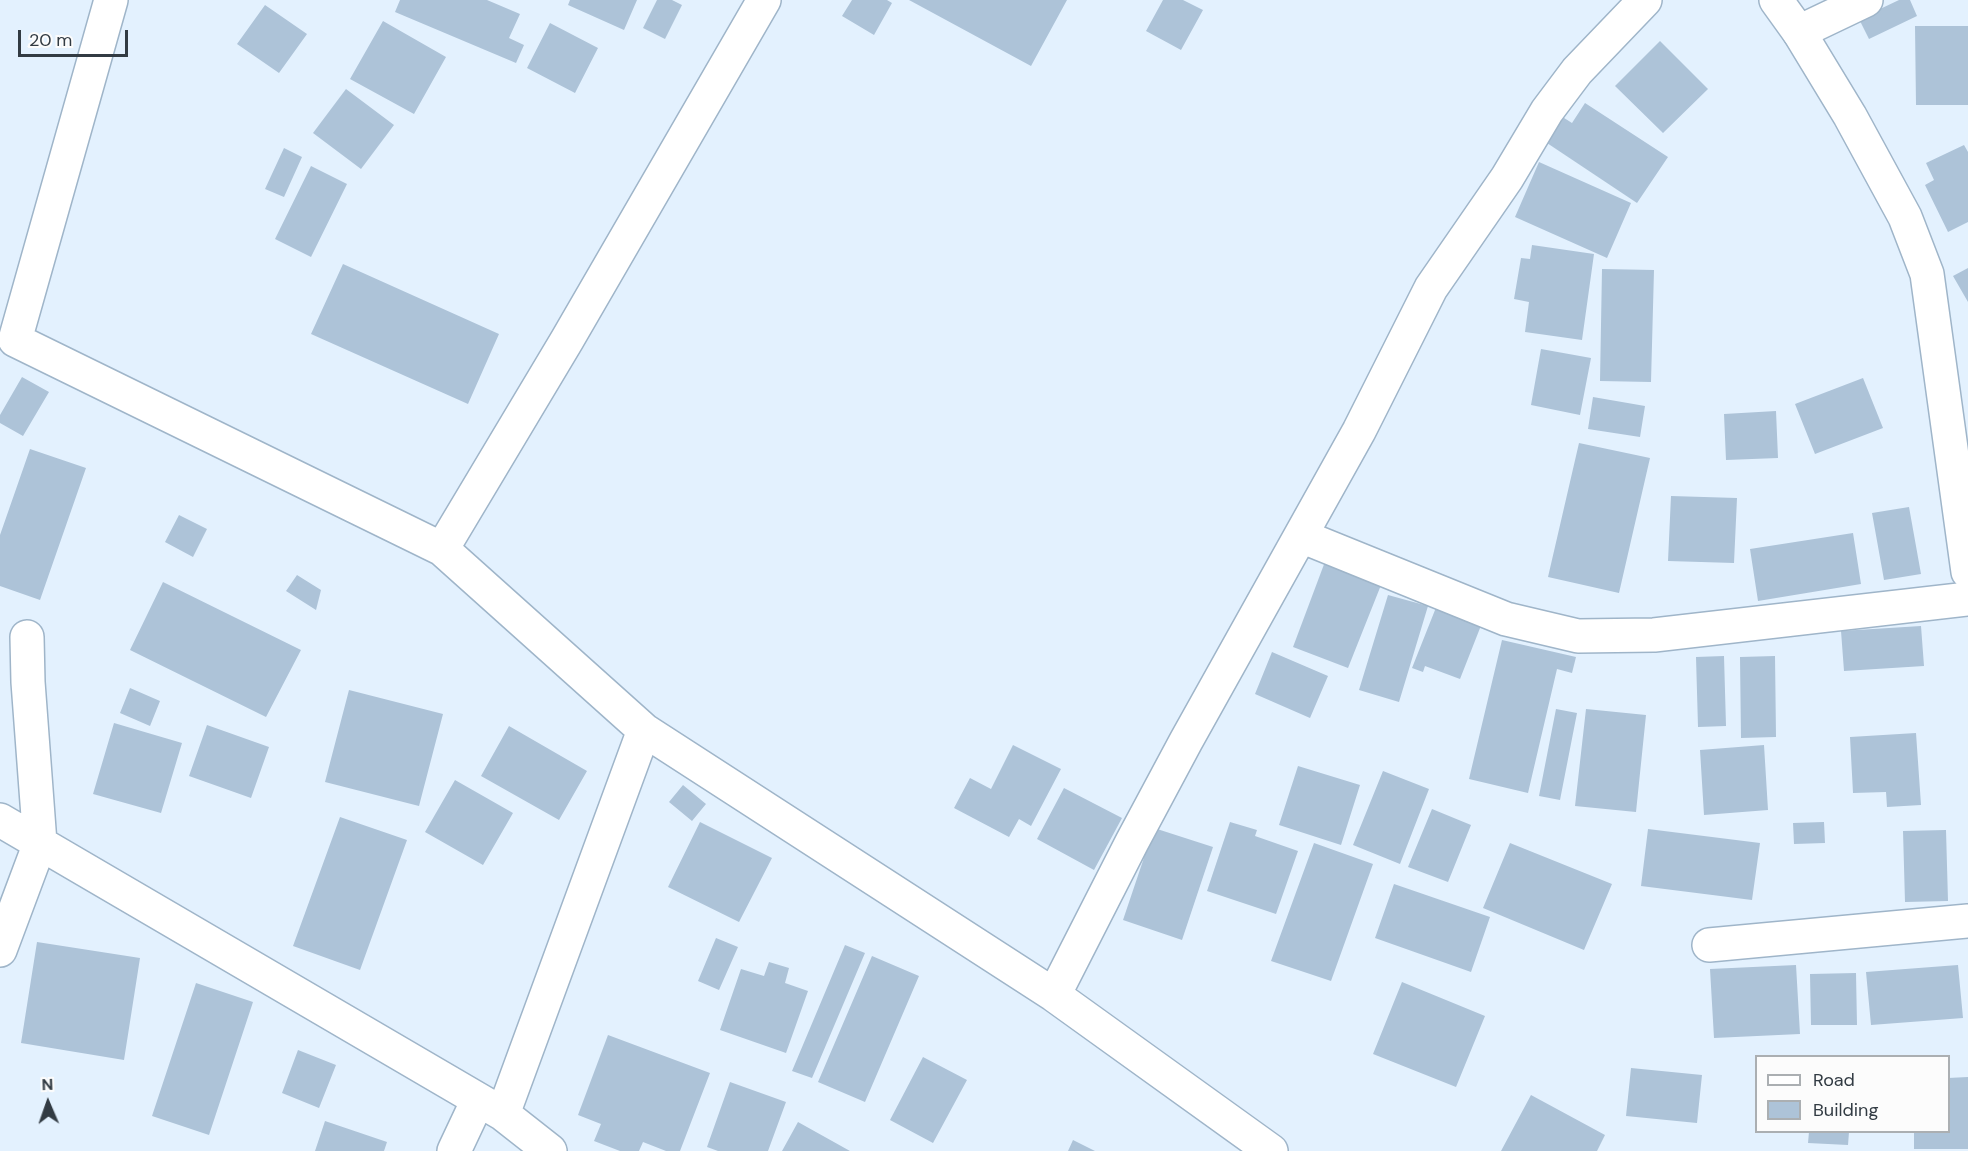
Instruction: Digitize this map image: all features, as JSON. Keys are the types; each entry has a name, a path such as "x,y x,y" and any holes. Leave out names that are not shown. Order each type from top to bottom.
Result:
{"street":[{"path":"111,0 7,338 442,549 644,730 1054,995 1270,1151"},
{"path":"442,549 567,340 764,0"},
{"path":"1054,995 1142,822 1359,431 1431,288 1507,178 1553,103 1577,71 1645,0"},
{"path":"1776,0 1799,32 1850,116 1905,217 1927,274 1968,572"},
{"path":"1799,32 1866,0"},
{"path":"1301,536 1506,619 1578,636 1654,635 1968,599"},
{"path":"0,950 40,843 28,682 27,637"},
{"path":"454,1151 491,1107 644,730"},
{"path":"0,820 491,1107 550,1151"},
{"path":"1709,945 1968,921"}],"building":[{"path":"400,0 487,0 520,14 509,38 524,45 516,63 395,12"},
{"path":"570,0 637,0 624,30 568,5"},
{"path":"657,0 672,0 682,5 665,39 643,28"},
{"path":"852,0 887,0 892,3 874,35 842,16"},
{"path":"909,0 1067,0 1031,66"},
{"path":"1163,0 1183,0 1203,10 1181,50 1146,31"},
{"path":"1899,0 1910,0 1917,16 1869,39 1859,19"},
{"path":"265,5 307,34 279,73 237,44"},
{"path":"383,21 446,57 414,114 350,79"},
{"path":"550,23 598,48 575,93 527,68"},
{"path":"1915,26 1968,26 1968,105 1916,105"},
{"path":"1660,41 1708,89 1663,133 1615,86"},
{"path":"346,89 394,125 361,169 313,133"},
{"path":"1585,103 1668,157 1637,203 1544,141 1561,116 1572,123"},
{"path":"1964,145 1968,152 1968,222 1948,232 1925,185 1934,180 1926,163"},
{"path":"284,148 302,157 284,197 265,189"},
{"path":"1539,162 1631,203 1607,258 1515,217"},
{"path":"311,166 347,184 311,257 275,239"},
{"path":"1532,245 1594,254 1582,340 1525,332 1529,302 1514,299 1521,258 1530,259"},
{"path":"343,264 499,334 468,404 311,334"},
{"path":"1968,268 1968,302 1953,276"},
{"path":"1602,269 1654,270 1651,382 1600,381"},
{"path":"1541,349 1591,358 1580,415 1531,405"},
{"path":"22,377 49,392 23,436 0,423 0,415"},
{"path":"1863,378 1883,428 1815,454 1795,404"},
{"path":"1593,397 1645,406 1640,437 1588,429"},
{"path":"1776,411 1778,458 1726,460 1724,414"},
{"path":"1579,443 1650,458 1619,593 1548,577"},
{"path":"30,449 86,468 40,600 0,586 0,535"},
{"path":"1671,496 1737,498 1734,563 1668,561"},
{"path":"1909,507 1921,574 1884,580 1872,513"},
{"path":"179,515 207,529 193,557 165,542"},
{"path":"1853,533 1861,584 1758,601 1750,549"},
{"path":"1326,559 1383,580 1348,668 1293,647"},
{"path":"297,575 321,590 316,610 286,591"},
{"path":"163,582 301,650 266,717 130,650"},
{"path":"1388,595 1428,606 1399,702 1359,690"},
{"path":"1437,605 1482,623 1460,679 1425,666 1423,672 1412,668"},
{"path":"1921,626 1924,666 1844,671 1841,631"},
{"path":"1502,640 1576,657 1572,673 1557,669 1528,793 1469,779"},
{"path":"1272,652 1328,676 1310,718 1255,694"},
{"path":"1724,656 1726,726 1698,727 1696,657"},
{"path":"1775,656 1776,737 1741,738 1740,657"},
{"path":"130,688 160,701 150,726 120,713"},
{"path":"349,690 443,714 419,806 325,782"},
{"path":"1556,709 1577,713 1560,800 1539,796"},
{"path":"1586,709 1646,715 1636,812 1575,806"},
{"path":"114,723 182,743 161,813 93,794"},
{"path":"207,725 269,747 251,798 189,776"},
{"path":"509,726 587,771 559,820 481,776"},
{"path":"1916,733 1921,805 1887,807 1886,792 1853,793 1850,737"},
{"path":"1013,745 1061,769 1031,826 1019,819 1009,837 954,808 970,778 991,789"},
{"path":"1764,745 1768,810 1704,815 1700,750"},
{"path":"1298,766 1360,785 1341,845 1279,825"},
{"path":"1383,771 1429,789 1400,864 1353,845"},
{"path":"455,780 513,813 483,865 425,832"},
{"path":"683,785 706,804 692,821 669,802"},
{"path":"1064,788 1122,818 1094,870 1037,839"},
{"path":"1432,809 1471,825 1448,882 1408,867"},
{"path":"340,817 407,840 360,970 293,946"},
{"path":"700,822 772,858 739,922 668,887"},
{"path":"1230,822 1257,830 1255,836 1298,851 1276,914 1207,891"},
{"path":"1824,822 1825,843 1794,844 1793,823"},
{"path":"1154,828 1213,847 1182,940 1123,920"},
{"path":"1648,829 1760,843 1752,900 1641,886"},
{"path":"1946,830 1948,901 1905,902 1903,831"},
{"path":"1314,843 1373,864 1331,981 1271,961"},
{"path":"1510,843 1612,884 1584,950 1483,908"},
{"path":"1394,884 1490,917 1471,972 1375,938"},
{"path":"716,938 738,947 719,990 698,981"},
{"path":"37,942 140,958 124,1060 21,1043"},
{"path":"845,945 865,953 812,1078 792,1071"},
{"path":"872,956 919,976 865,1102 818,1082"},
{"path":"769,962 789,968 785,983 808,991 786,1053 720,1030 741,969 764,976"},
{"path":"1796,965 1800,1034 1714,1038 1710,969"},
{"path":"1958,965 1963,1018 1871,1025 1866,972"},
{"path":"1856,973 1857,1025 1811,1025 1810,974"},
{"path":"1402,982 1485,1016 1456,1087 1373,1054"},
{"path":"196,983 253,1002 209,1135 152,1116"},
{"path":"608,1035 710,1073 680,1151 666,1151 643,1142 639,1151 620,1151 594,1141 601,1124 578,1115"},
{"path":"298,1050 336,1065 319,1108 282,1093"},
{"path":"923,1057 967,1080 933,1143 890,1120"},
{"path":"1631,1068 1702,1075 1697,1123 1626,1116"},
{"path":"1968,1077 1968,1149 1914,1149 1914,1133 1950,1133 1950,1078"},
{"path":"730,1082 786,1102 768,1151 718,1151 707,1147"},
{"path":"1531,1095 1605,1135 1597,1151 1501,1151"},
{"path":"325,1121 387,1142 384,1151 315,1151"},
{"path":"798,1122 850,1151 782,1151"},
{"path":"1809,1133 1849,1133 1848,1145 1808,1143"},
{"path":"1073,1140 1095,1151 1068,1151"}]}
